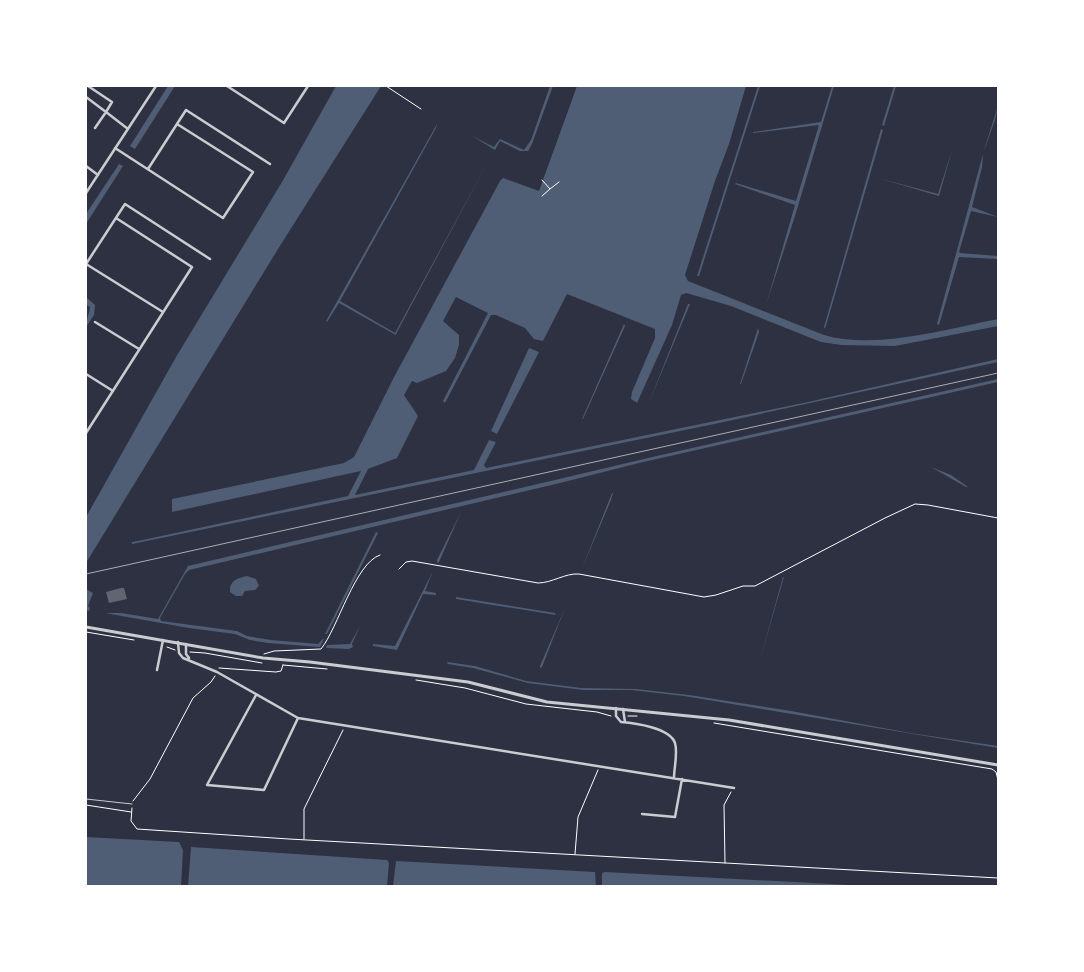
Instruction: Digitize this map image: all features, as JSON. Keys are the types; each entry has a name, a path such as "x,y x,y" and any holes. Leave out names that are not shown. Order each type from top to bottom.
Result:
{"street":[{"path":"88,86 112,102 95,128"},
{"path":"86,193 156,86"},
{"path":"227,86 284,123 308,86"},
{"path":"86,97 128,129"},
{"path":"148,169 186,110 270,164"},
{"path":"115,148 223,218 253,172 177,124"},
{"path":"86,166 98,175"},
{"path":"163,312 86,264 125,204 210,260"},
{"path":"86,433 192,267 116,218"},
{"path":"95,322 139,349"},
{"path":"86,374 113,391"},
{"path":"86,627 262,658 310,662 468,682 547,702 729,720 998,765"},
{"path":"157,670 163,640"},
{"path":"178,642 180,655 217,672 298,718 733,788"},
{"path":"186,644 186,654 189,659"},
{"path":"256,694 207,785 264,790 298,718"},
{"path":"616,708 618,720 621,722 654,728 670,735 676,746 674,778"},
{"path":"623,709 626,722"},
{"path":"642,814 675,817 682,779"}],"lane":[{"path":"86,799 132,804"}],"path":[{"path":"386,86 421,109"},
{"path":"542,180 550,189"},
{"path":"542,196 559,182"},
{"path":"399,569 406,562 412,561 538,583 548,582 570,574 579,574 708,597 743,586 755,586 885,518 915,504 928,504 998,518"},
{"path":"205,653 261,663 264,652 321,649 364,567 375,557 380,555"},
{"path":"86,632 135,640"},
{"path":"319,668 283,664 281,671 276,672 225,669 220,667 211,682 193,698 150,779 132,804 132,825 137,829 304,840 998,878"},
{"path":"304,840 304,809 345,726"},
{"path":"575,855 578,817 599,766"},
{"path":"972,766 995,770 998,780"},
{"path":"725,864 724,805 733,788"},
{"path":"86,805 132,812"}],"water":[{"path":"168,86 175,86 135,149 130,146"},
{"path":"336,86 381,86 278,249 86,563 86,517 176,357 282,182"},
{"path":"550,86 553,86 532,144 528,151 520,151 500,141 495,150 472,136 494,147 500,139 524,150 531,140"},
{"path":"577,86 746,86 729,144 715,181 685,275 688,281 824,335 844,339 888,339 934,332 998,319 998,326 895,346 841,345 821,342 731,306 686,293 681,295 672,325 637,403 631,399 632,392 655,338 655,329 567,294 543,341 534,339 525,328 496,315 491,315 445,403 443,401 488,313 456,297 443,321 459,335 459,345 455,358 446,371 417,383 412,381 404,395 418,416 397,458 368,469 355,495 474,470 489,440 496,442 484,465 486,468 808,402 998,359 998,362 719,423 132,544 132,542 348,496 361,471 172,512 172,499 344,463 354,457 393,379 500,181 503,178 539,191"},
{"path":"758,86 760,86 699,276 697,276"},
{"path":"832,86 834,86 795,216 766,305 795,205 735,184 736,183 796,201 819,125 753,132 821,122"},
{"path":"894,86 896,86 884,126 882,125"},
{"path":"998,106 995,120 984,151 985,147"},
{"path":"437,124 340,301 395,333 490,158 396,335 339,303 327,322 326,321"},
{"path":"881,129 883,130 825,329 824,327"},
{"path":"953,147 939,196 878,178 938,194"},
{"path":"983,154 982,167 972,207 998,217 971,211 959,252 998,256 998,259 959,257 939,325 937,324"},
{"path":"119,164 123,166 86,224 86,214"},
{"path":"86,297 95,305 94,315 86,327 90,307 86,305"},
{"path":"688,304 690,304 648,405"},
{"path":"624,324 625,326 582,419"},
{"path":"758,328 759,332 740,384"},
{"path":"529,348 539,352 497,434 491,431"},
{"path":"998,379 998,382 639,463 189,570 185,574 160,618 161,621 237,631 247,636 271,640 318,644 324,639 320,647 268,643 250,640 235,634 189,628 105,613 121,613 158,619 188,566 661,455"},
{"path":"931,467 951,475 968,487 966,487"},
{"path":"612,493 611,500 581,571"},
{"path":"461,512 439,562 437,563 437,560"},
{"path":"376,532 378,533 327,634 325,634"},
{"path":"433,571 425,591 436,593 436,595 423,594 397,650 373,646 373,644 395,646"},
{"path":"247,576 256,579 259,586 255,590 245,591 242,596 236,596 230,592 231,585 234,581"},
{"path":"783,577 784,577 759,663"},
{"path":"86,589 93,593 88,606 90,608 89,611 86,610"},
{"path":"456,597 555,613 556,615 456,599"},
{"path":"565,608 542,667 540,668 540,666"},
{"path":"360,626 352,644 353,647 349,649 326,648 327,645 350,644"},
{"path":"447,662 475,666 526,681 581,688 636,689 689,695 791,711 910,733 998,746 998,748 684,696 631,690 583,690 528,683 473,668 448,664"},
{"path":"86,837 179,842 183,850 181,886 86,886"},
{"path":"191,847 387,860 389,863 387,886 188,886"},
{"path":"396,861 595,872 596,886 393,886"},
{"path":"602,873 868,886 602,886"}],"building":[{"path":"124,588 127,599 109,603 106,592"}],"tram line":[{"path":"86,574 998,373"}]}
